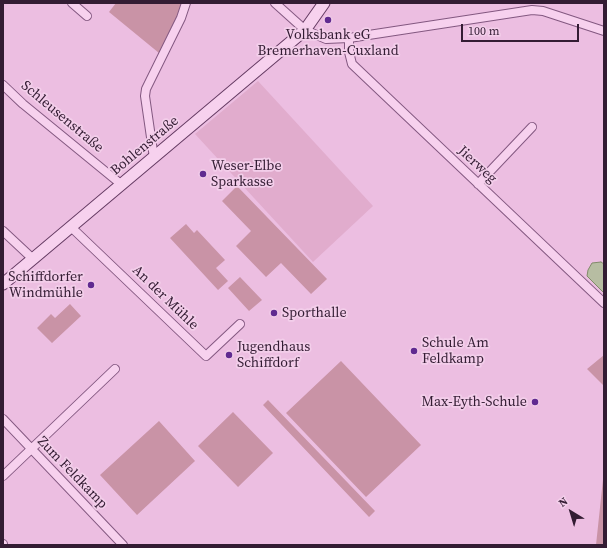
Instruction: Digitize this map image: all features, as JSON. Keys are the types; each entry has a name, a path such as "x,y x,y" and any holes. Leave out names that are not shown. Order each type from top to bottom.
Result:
{"street":[{"path":"72,3 87,16"},
{"path":"154,158 145,96 146,89 181,18 186,3"},
{"path":"275,3 305,30 326,39 349,38 532,10 541,7 604,31"},
{"name":"Bohlenstraße","path":"3,284 305,30 324,3"},
{"name":"Jierweg","path":"349,38 349,52 352,64 604,303"},
{"name":"Schleusenstraße","path":"3,85 23,104 122,185"},
{"path":"478,184 532,127"},
{"name":"An der Mühle","path":"71,227 206,356 240,324"},
{"path":"3,231 33,259"},
{"path":"3,476 115,369"},
{"name":"Zum Feldkamp","path":"3,419 123,545"}],"shaded area":[{"path":"116,3 182,3 177,17 159,53 109,12"},
{"path":"258,81 373,206 313,262 195,134"},
{"path":"237,186 327,279 311,294 281,263 266,277 236,246 251,231 222,201"},
{"path":"186,224 194,233 197,230 225,260 216,268 228,281 218,290 170,238"},
{"path":"601,262 604,264 604,293 587,276 588,270 592,263"},
{"path":"240,277 262,300 249,311 228,288"},
{"path":"70,304 81,316 52,343 37,328 51,314 55,318"},
{"path":"604,355 604,386 587,369"},
{"path":"341,361 421,445 366,497 286,413"},
{"path":"268,400 375,511 369,517 263,405"},
{"path":"233,412 273,453 238,487 198,446"},
{"path":"159,421 195,461 137,515 100,475"},
{"path":"604,470 604,545 596,545"}],"place":[{"name":"Volksbank eG Bremerhaven-Cuxland","path":"328,20"},
{"name":"Weser-Elbe Sparkasse","path":"203,174"},
{"name":"Schiffdorfer Windmühle","path":"91,285"},
{"name":"Sporthalle","path":"274,313"},
{"name":"Schule Am Feldkamp","path":"414,351"},
{"name":"Jugendhaus Schiffdorf","path":"229,355"},
{"name":"Max-Eyth-Schule","path":"535,402"}]}
